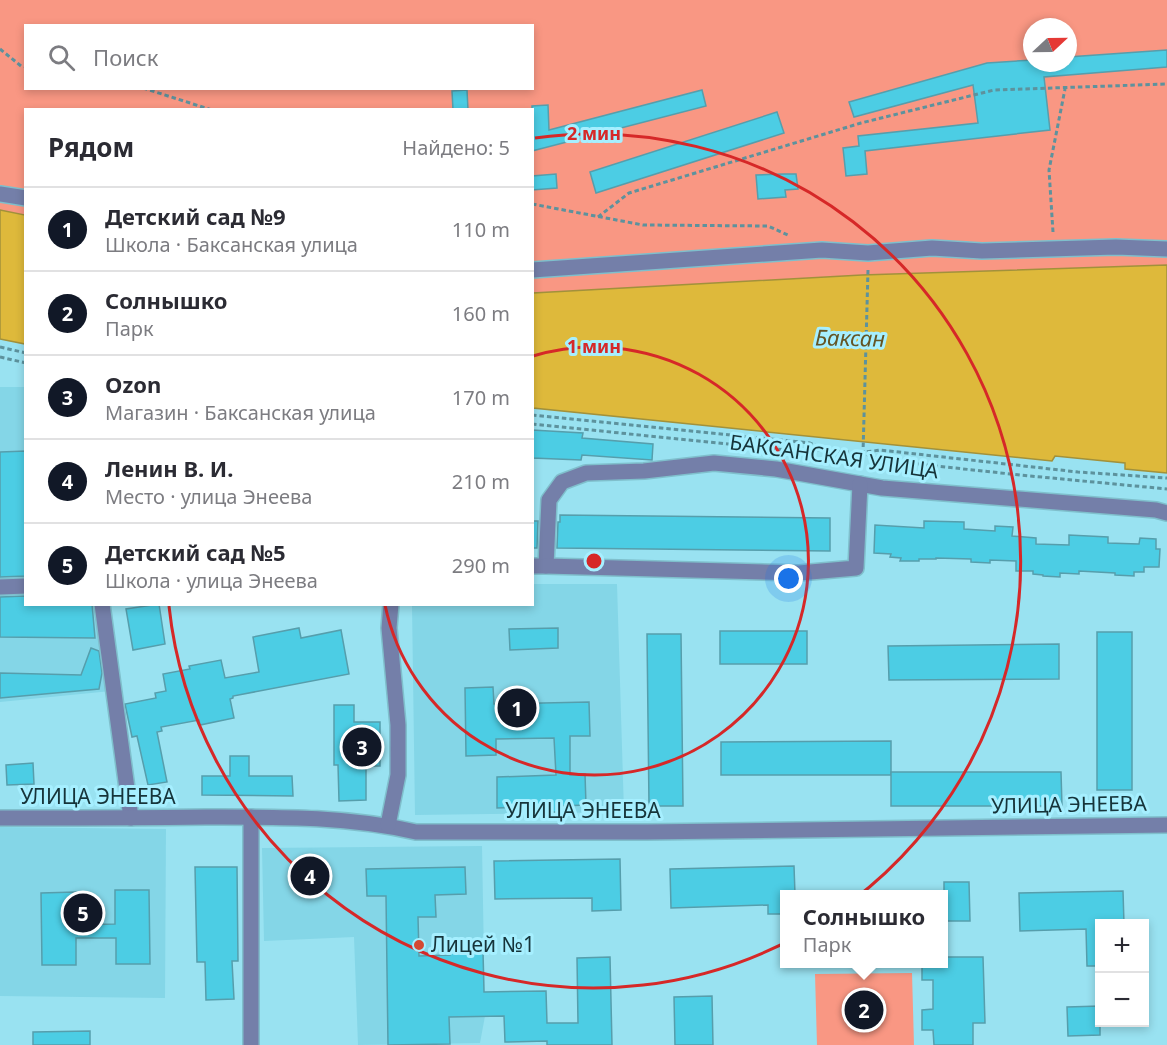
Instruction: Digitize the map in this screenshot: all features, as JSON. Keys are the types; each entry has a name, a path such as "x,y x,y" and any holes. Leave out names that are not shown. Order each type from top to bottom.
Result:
{"street":[{"path":"0,194 24,198"},
{"path":"534,270 822,250 868,253 932,248 982,251 1116,247 1167,249"},
{"name":"БАКСАНСКАЯ УЛИЦА","path":"539,566 549,500 562,482 586,473 644,471 714,463 776,469 882,488 1144,509 1167,513"},
{"path":"539,566 799,573 855,568 860,484"},
{"path":"0,586 24,586"},
{"path":"102,606 130,818"},
{"path":"388,825 398,775 398,726 389,628 391,606"},
{"path":"251,817 251,1045"},
{"name":"УЛИЦА ЭНЕЕВА","path":"0,818 322,819 388,825 416,832 613,832 1167,825"}],"path":[{"path":"0,49 24,67"},
{"path":"598,217 629,194 861,123 994,90 1167,84"},
{"path":"1054,250 1049,170 1065,89"},
{"path":"149,90 206,108"},
{"path":"534,204 643,225 768,226 790,236"},
{"path":"863,453 868,253"},
{"path":"0,347 24,353"},
{"path":"0,357 24,363"},
{"path":"534,415 810,443 823,449"},
{"path":"534,424 806,452 823,449 863,453 880,450 1078,472 1167,478"},
{"path":"863,453 880,460 1020,476 1167,489"}],"shaded area":[{"path":"0,0 1167,0 1167,265 862,275 534,293 534,108 24,108 24,215 0,210"},
{"path":"0,387 24,387 24,606 110,606 121,690 0,702"},
{"path":"534,584 617,584 624,812 415,815 412,606 534,606"},
{"path":"0,827 166,829 165,998 0,996"},
{"name":"Лицей №1","path":"482,846 485,1016 480,1043 358,1045 354,937 264,941 262,848"},
{"path":"912,973 914,1045 817,1045 815,974"}],"water":[{"path":"0,210 24,215 24,344 0,339"},
{"name":"Баксан","path":"1167,265 1167,473 1125,469 1125,463 1055,456 1052,461 534,408 534,293 862,275"}],"building":[{"path":"1167,50 1167,67 1044,77 1050,130 865,151 867,174 846,176 843,148 859,146 858,136 978,123 973,85 854,117 849,102 987,63 1023,61 1023,72 1077,72 1077,56"},
{"path":"467,90 468,108 453,108 452,91"},
{"path":"702,90 706,106 534,150 534,108 532,106 548,105 549,130"},
{"path":"777,112 784,133 596,193 590,172"},
{"path":"556,174 557,188 534,190 534,176"},
{"path":"796,174 798,189 785,190 786,197 758,199 756,175"},
{"path":"534,430 583,433 582,438 653,444 652,460 582,455 581,460 534,458"},
{"path":"24,451 24,576 0,577 0,452"},
{"path":"560,515 830,518 830,551 557,548"},
{"path":"534,521 538,521 537,548 534,548"},
{"path":"924,521 964,522 964,529 995,531 995,526 1013,527 1012,536 1036,538 1036,544 1069,545 1069,535 1108,537 1108,543 1139,544 1140,538 1156,539 1156,549 1160,549 1159,567 1144,567 1144,572 1134,572 1134,576 1079,571 1079,574 1060,573 1060,577 1033,574 1033,571 1016,571 1016,561 990,560 990,563 971,562 971,559 936,558 900,561 901,558 890,557 891,554 874,553 875,525 924,528"},
{"path":"24,596 24,606 92,606 95,638 0,637 0,597"},
{"path":"159,606 165,644 133,650 126,609"},
{"path":"299,628 301,638 341,630 349,674 233,696 230,699 234,718 200,725 199,720 161,727 162,731 157,732 167,782 148,785 137,736 132,737 125,704 156,698 155,693 166,691 163,674 190,669 189,666 221,660 225,678 259,672 253,637"},
{"path":"558,628 558,648 510,650 509,629"},
{"path":"720,631 807,631 807,664 720,664"},
{"path":"1097,632 1132,632 1132,790 1097,790"},
{"path":"647,634 681,634 683,806 649,806"},
{"path":"1059,644 1059,679 889,680 888,646"},
{"path":"91,648 99,651 102,673 99,689 0,698 0,673 81,675"},
{"path":"493,687 494,704 589,702 590,736 570,736 570,775 585,774 586,805 560,806 560,812 530,812 529,807 497,808 497,777 556,775 554,738 496,739 496,755 466,756 465,688"},
{"path":"334,705 354,705 354,722 380,722 380,766 366,766 366,800 339,801 338,765 334,765"},
{"path":"891,741 891,775 721,775 721,742"},
{"path":"230,756 249,756 249,776 292,776 293,796 202,795 202,776 230,776"},
{"path":"33,763 34,784 7,785 6,765"},
{"path":"891,772 1061,772 1062,806 891,806"},
{"path":"620,859 621,910 592,911 592,898 495,899 494,861"},
{"path":"794,866 795,890 780,890 780,914 768,914 768,905 671,908 670,869"},
{"path":"195,867 237,867 238,961 232,961 234,999 206,1000 205,962 197,962"},
{"path":"465,867 466,894 435,895 436,917 418,917 419,956 450,955 450,952 483,952 484,992 546,991 547,1023 578,1023 577,958 610,957 612,1045 547,1045 547,1041 505,1042 504,1016 449,1017 450,1044 388,1045 386,896 367,896 366,869"},
{"path":"944,882 969,882 970,921 948,921 948,890 944,890"},
{"path":"115,890 149,890 150,964 116,964 116,938 76,938 76,965 42,965 41,893 76,892 77,925 115,924"},
{"path":"1123,891 1124,919 1095,919 1095,966 1087,966 1086,929 1020,931 1019,893"},
{"path":"948,957 983,957 985,1023 973,1023 973,1045 934,1045 933,1030 922,1030 922,1010 933,1009 933,980 922,980 922,968 948,968"},
{"path":"712,996 713,1045 675,1045 674,997"},
{"path":"1095,1006 1095,1027 1100,1027 1100,1035 1068,1036 1067,1007"},
{"path":"90,1031 90,1045 33,1045 33,1032"}],"place":[{"name":"Детский сад №9","path":"517,708"},
{"name":"Ozon","path":"362,747"},
{"name":"Ленин В. И.","path":"310,876"},
{"name":"Детский сад №5","path":"83,913"},
{"name":"Лицей №1","path":"419,945"},
{"name":"Солнышко","path":"864,1010"}]}
